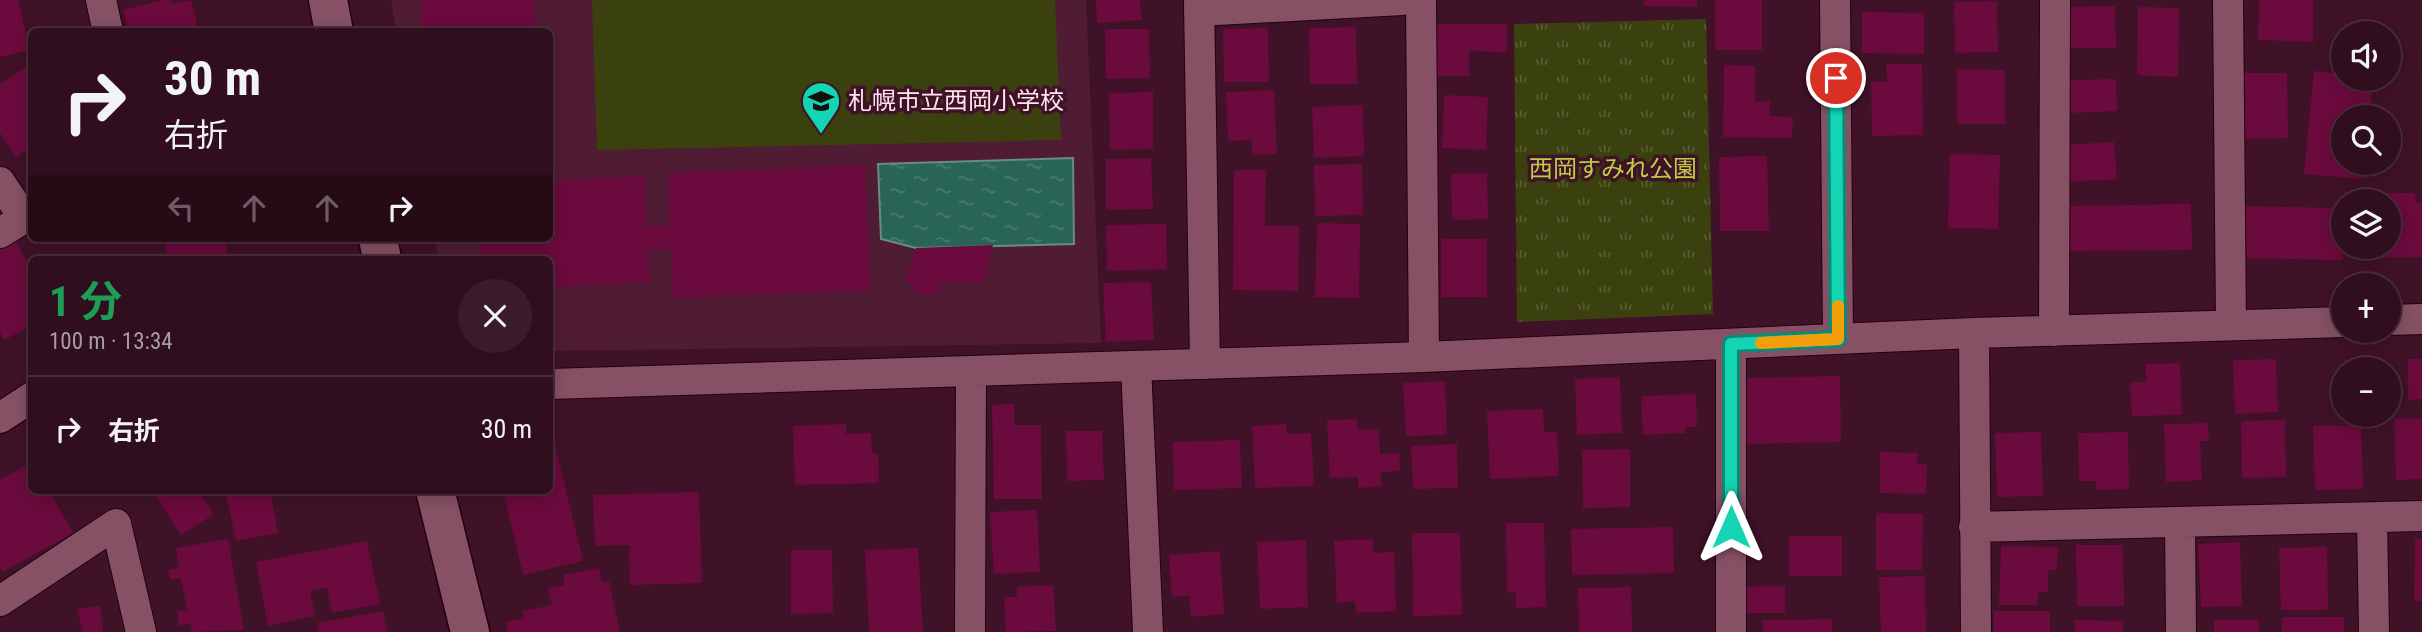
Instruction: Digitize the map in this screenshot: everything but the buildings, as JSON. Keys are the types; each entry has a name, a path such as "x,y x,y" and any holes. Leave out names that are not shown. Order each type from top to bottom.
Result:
{"street":[{"path":"101,0 107,28"},
{"path":"328,0 333,28"},
{"path":"1205,364 1199,5 1402,0"},
{"path":"1421,0 1424,357"},
{"path":"1835,0 1838,339"},
{"path":"2054,331 2055,0"},
{"path":"2228,0 2231,326"},
{"path":"0,182 18,222"},
{"path":"2401,320 2422,319"},
{"path":"553,384 1424,357 1974,333 2331,322"},
{"path":"1974,333 1976,632"},
{"path":"1731,344 1731,632"},
{"path":"1136,366 1148,632"},
{"path":"970,632 971,372"},
{"path":"0,418 28,400"},
{"path":"436,494 470,632"},
{"path":"1974,527 2422,516"},
{"path":"2372,517 2374,632"},
{"path":"2180,523 2181,632"},
{"path":"0,601 116,524 141,632"}],"shaded area":[{"name":"札幌市立西岡小学校","path":"391,0 1086,0 1101,343 553,351 553,256 438,256 436,242 553,242 553,28 396,28"}],"green space":[{"path":"592,0 1055,0 1061,140 597,150"},
{"name":"西岡すみれ公園","path":"1706,19 1713,314 1517,322 1514,24"}],"water":[{"path":"1073,158 1074,244 916,248 881,239 878,164"}],"slow traffic":[{"path":"1761,343 1838,339 1838,306"}],"place":[{"name":"札幌市立西岡小学校","path":"821,135"}],"route":[{"path":"1731,527 1731,344 1838,339 1836,78"}]}
